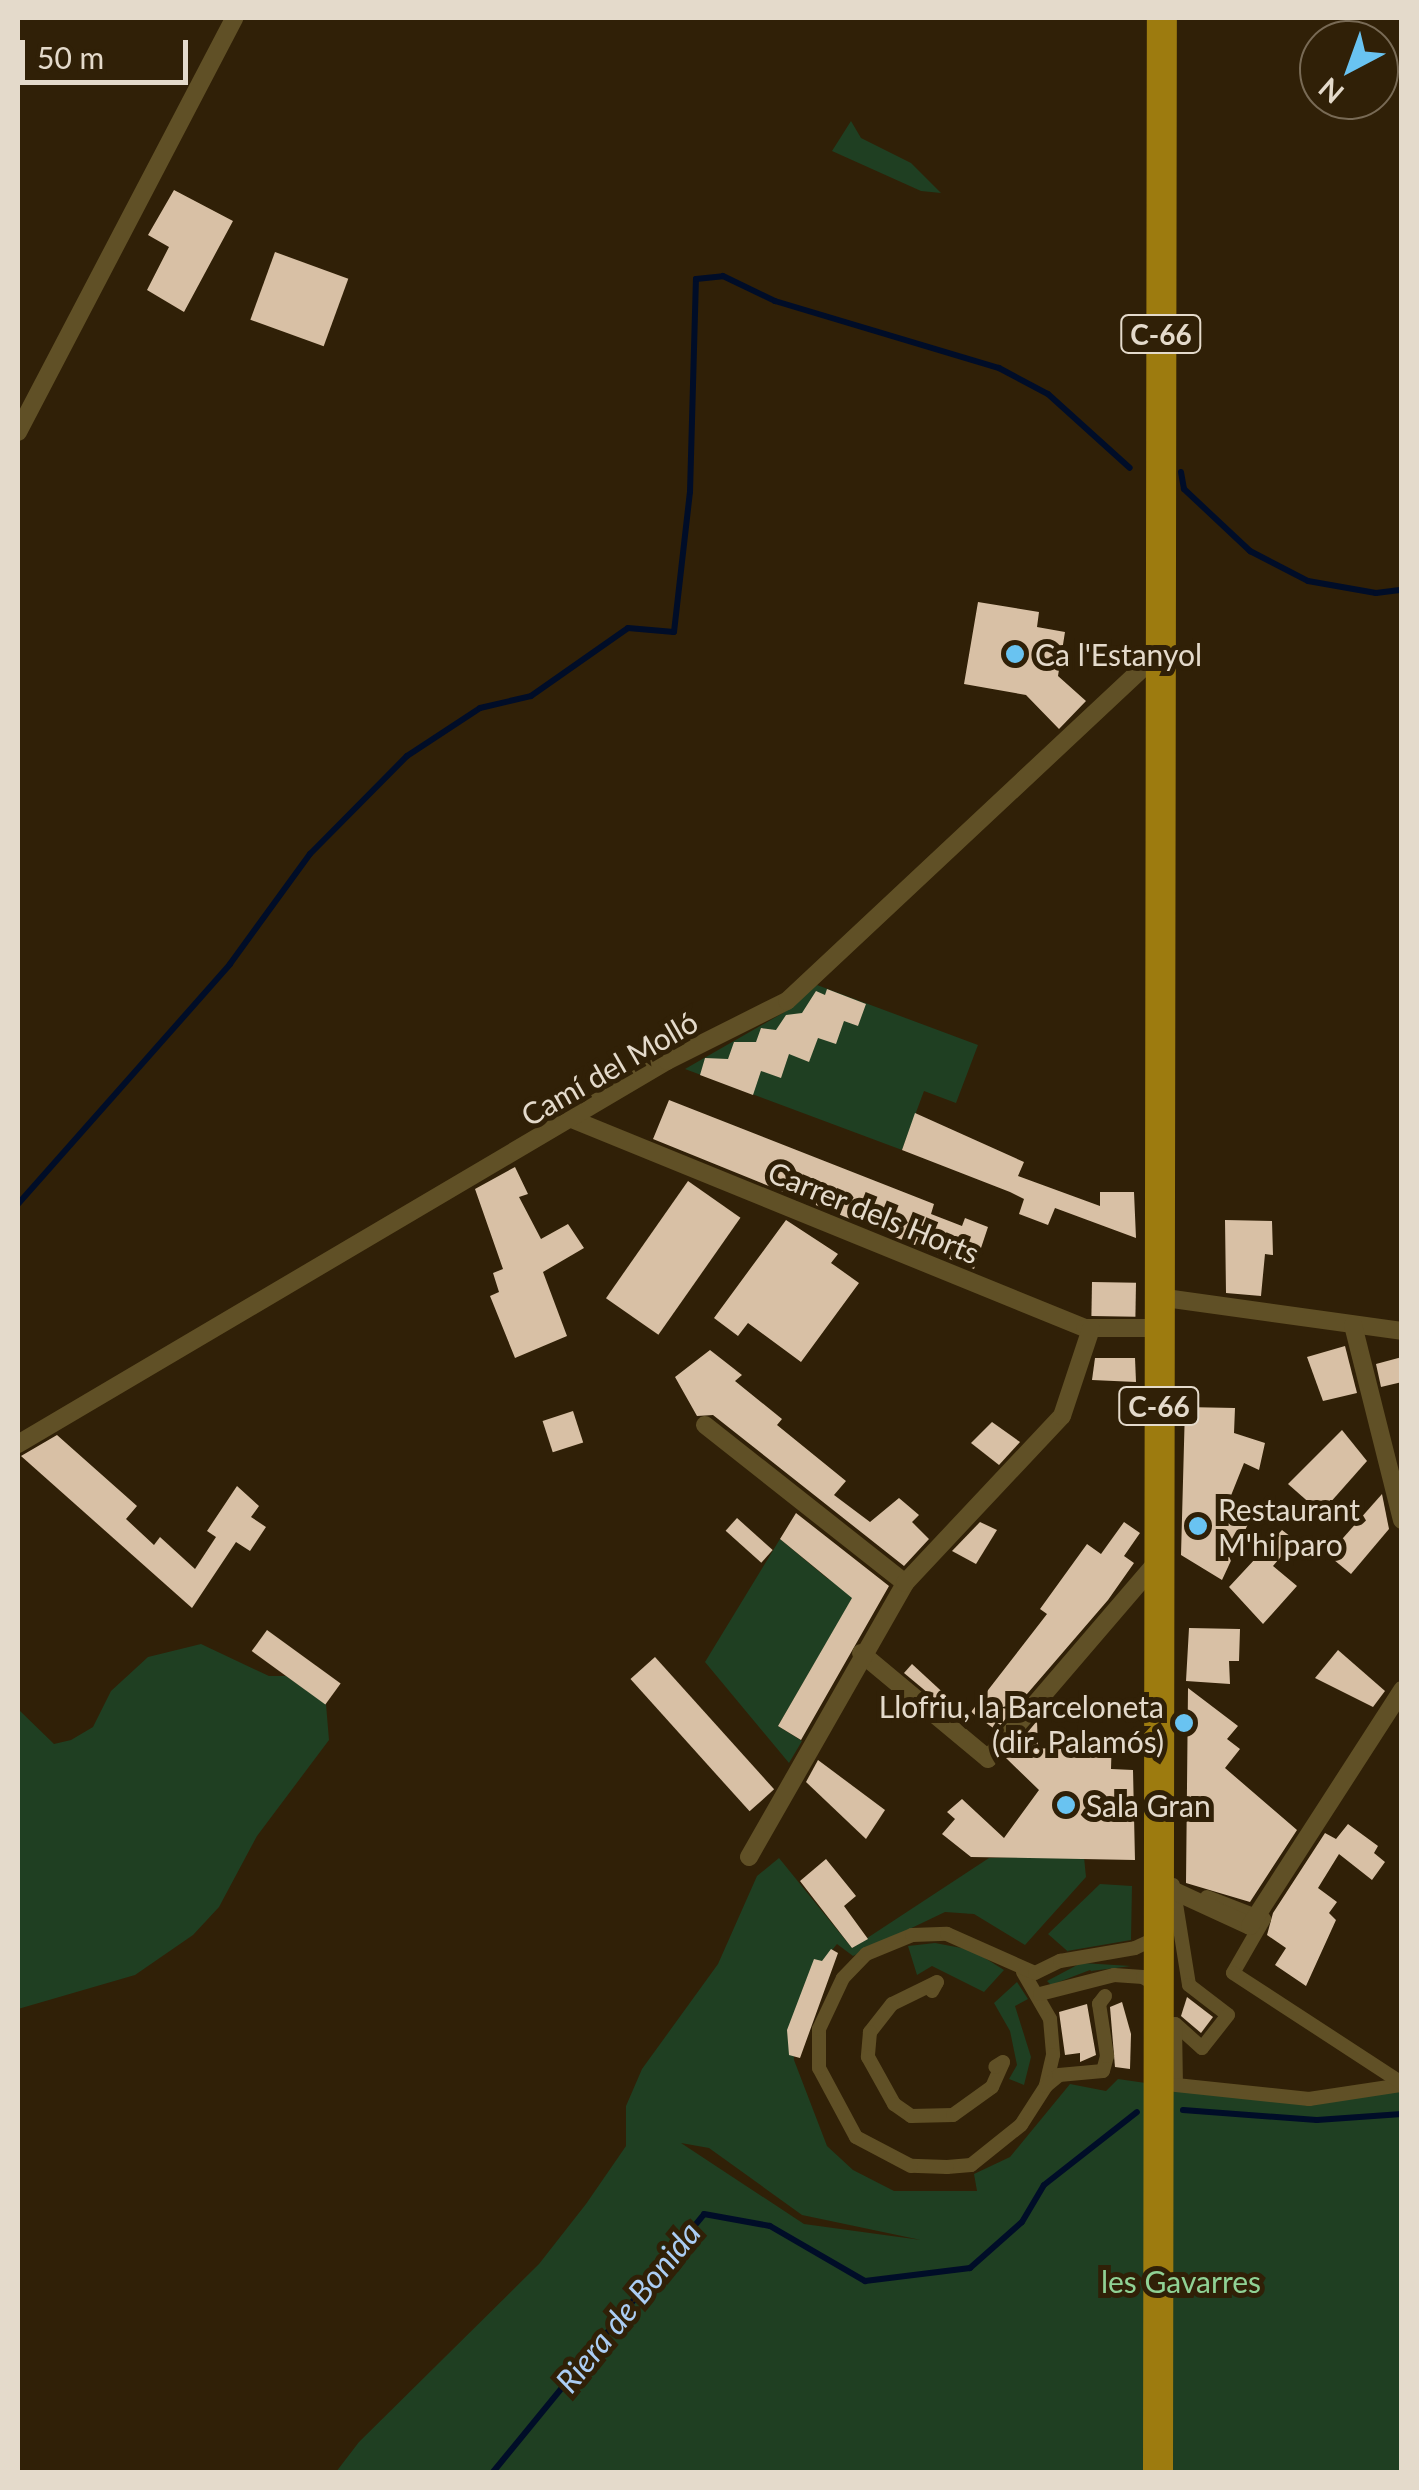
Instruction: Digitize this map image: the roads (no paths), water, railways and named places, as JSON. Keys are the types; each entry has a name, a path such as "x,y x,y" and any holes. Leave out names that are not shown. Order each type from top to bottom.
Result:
{"main road":[{"name":"C-66","path":"1158,2472 1160,1937 1165,1887 1158,1328 1162,18"}],"street":[{"path":"18,432 234,18"},
{"name":"Camí del Molló","path":"18,1444 574,1120 668,1061 787,1001 1162,650"},
{"name":"Carrer dels Horts","path":"574,1120 1092,1329 1158,1328"},
{"path":"1158,1297 1402,1330"},
{"path":"1354,1325 1402,1520"},
{"path":"749,1858 861,1653 905,1583 1062,1416 1092,1329"},
{"path":"705,1425 905,1583"},
{"path":"861,1653 988,1760 1160,1558"},
{"path":"1165,1887 1250,1926 1400,1695"},
{"path":"1165,1887 1189,1985 1228,2016 1202,2048 1174,2024 1176,2085 1309,2099 1402,2084"},
{"path":"1256,1917 1264,1919 1233,1972 1402,2084"},
{"path":"948,1934 978,1944 1023,1972 1040,1994 1052,2055 1046,2086 1021,2125 972,2164 910,2166 856,2136 819,2068 826,2009 866,1954 912,1935 948,1934"},
{"path":"1023,1972 1160,1937"},
{"path":"1040,1994 1114,1974 1143,1977 1160,1988"},
{"path":"932,1991 937,1982 892,2004 870,2032 868,2057 894,2104 911,2116 953,2114 992,2087 1003,2062 995,2067"},
{"path":"1046,2086 1060,2076 1103,2072 1107,2056 1099,2004 1106,1996"}],"waterway":[{"path":"18,1204 230,964 310,854 407,756 480,708 531,696 628,628 674,632 690,492 696,279 723,276 775,301 999,368 1048,394 1130,468"},
{"path":"1181,472 1184,489 1250,551 1308,581 1376,593 1402,590"},
{"path":"1183,2110 1317,2120 1402,2114"},
{"name":"Riera de Bonida","path":"493,2472 704,2214 770,2226 865,2281 970,2268 1022,2222 1044,2185 1137,2112"}],"place":[{"name":"Ca l'Estanyol","path":"1015,654"},
{"name":"Restaurant M'hi paro","path":"1198,1526"},
{"name":"Llofriu, la Barceloneta (dir. Palamós)","path":"1184,1723"},
{"name":"Sala Gran","path":"1066,1805"}],"park label":[{"name":"les Gavarres","path":"1181,2281"}]}
